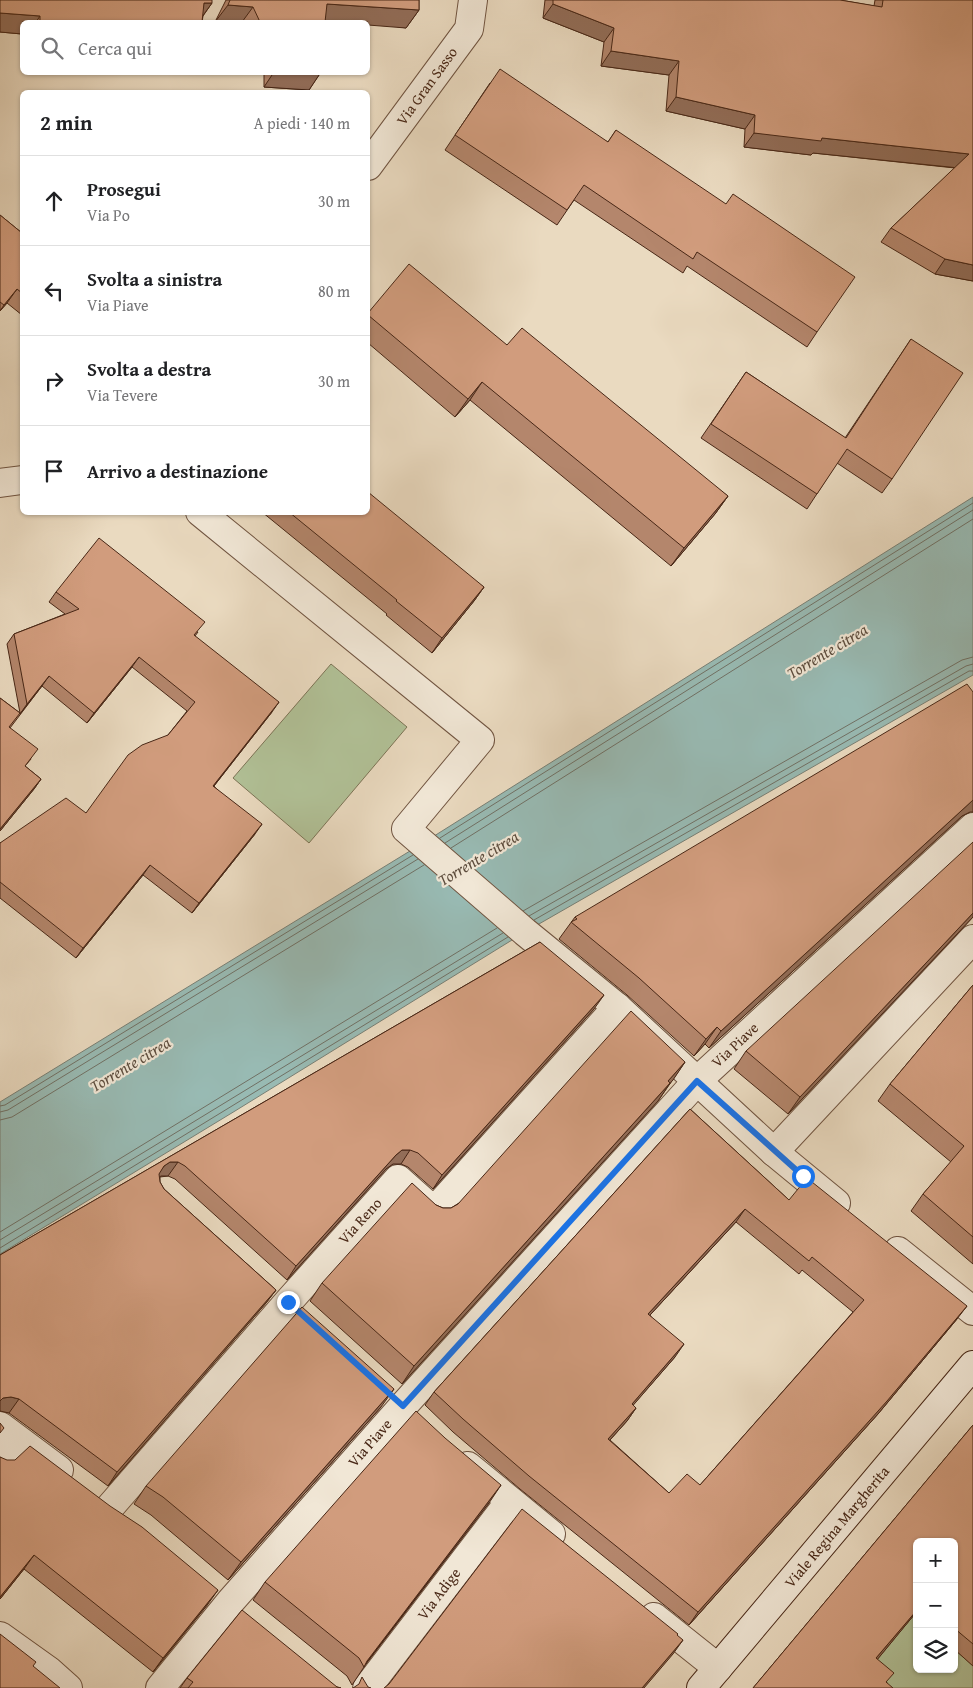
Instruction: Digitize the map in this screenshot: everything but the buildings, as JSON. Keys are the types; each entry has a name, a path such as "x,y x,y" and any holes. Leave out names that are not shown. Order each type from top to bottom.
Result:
{"street":[{"name":"Via Gran Sasso","path":"370,163 469,29 472,0"},
{"path":"0,483 20,480"},
{"path":"204,515 480,740 406,829 525,932 617,1007 774,1152 857,1219"},
{"name":"Via Piave","path":"160,1688 240,1610 403,1406 697,1081 973,827"},
{"path":"774,1152 973,939"},
{"name":"Via Reno","path":"110,1507 280,1296 398,1179 434,1211 617,1007"},
{"path":"880,1238 973,1311"},
{"path":"280,1296 309,1322"},
{"name":"Viale Regina Margherita","path":"709,1678 973,1365"},
{"path":"381,1386 423,1425"},
{"path":"6,1442 83,1487 134,1523"},
{"path":"451,1451 571,1550"},
{"name":"Via Adige","path":"367,1688 510,1501"},
{"path":"208,1584 240,1610"},
{"path":"631,1598 709,1678"},
{"path":"0,1636 51,1682"}],"green space":[{"path":"331,664 407,727 309,843 233,778"},
{"path":"908,1610 913,1614 913,1673 958,1673 958,1653 973,1666 973,1688 883,1688 867,1672 895,1638"}],"water":[{"name":"Torrente citrea","path":"973,497 973,675 525,932 0,1254 0,1102 423,843"}],"route":[{"path":"288,1302 403,1406 697,1081 803,1176"}]}
